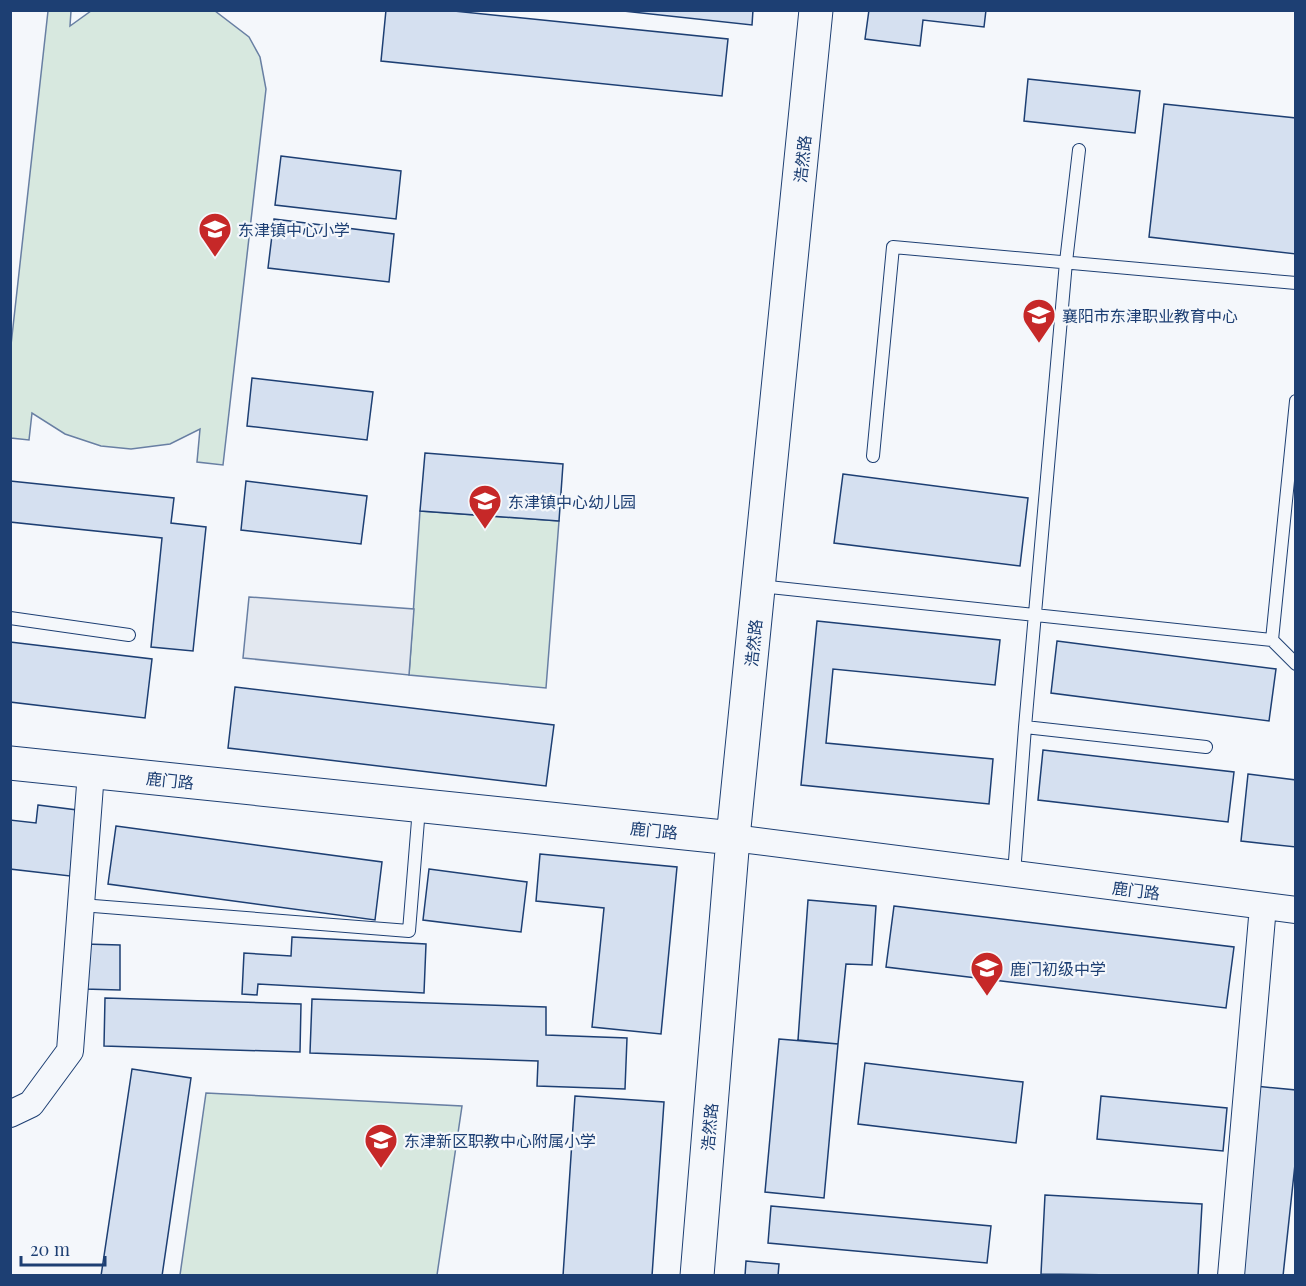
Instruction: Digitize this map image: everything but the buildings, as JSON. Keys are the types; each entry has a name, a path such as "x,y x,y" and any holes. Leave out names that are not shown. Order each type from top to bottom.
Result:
{"street":[{"name":"浩然路","path":"697,1275 733,838 816,10"},
{"name":"鹿门路","path":"10,763 733,838 1296,910"},
{"path":"10,1114 31,1104 70,1051 91,771"},
{"path":"1231,1275 1263,906"}],"lane":[{"path":"1014,874 1066,262 1079,150"},
{"path":"873,456 893,247 1296,283"},
{"path":"1272,640 1296,401"},
{"path":"759,585 1272,640 1296,664"},
{"path":"10,618 129,635"},
{"path":"1025,727 1206,747"},
{"path":"81,904 409,931 419,806"}],"shaded area":[{"path":"48,11 71,11 70,26 91,11 215,11 249,37 260,57 266,89 223,465 197,462 200,429 170,444 131,449 101,446 65,434 32,413 29,440 11,438 11,345"},
{"path":"420,511 559,521 546,688 409,675"},
{"path":"249,597 414,609 409,675 243,658"},
{"path":"206,1093 462,1106 437,1275 180,1275"}],"place":[{"name":"东津镇中心小学","path":"215,258"},
{"name":"襄阳市东津职业教育中心","path":"1039,344"},
{"name":"东津镇中心幼儿园","path":"485,530"},
{"name":"鹿门初级中学","path":"987,997"},
{"name":"东津新区职教中心附属小学","path":"381,1169"}]}
